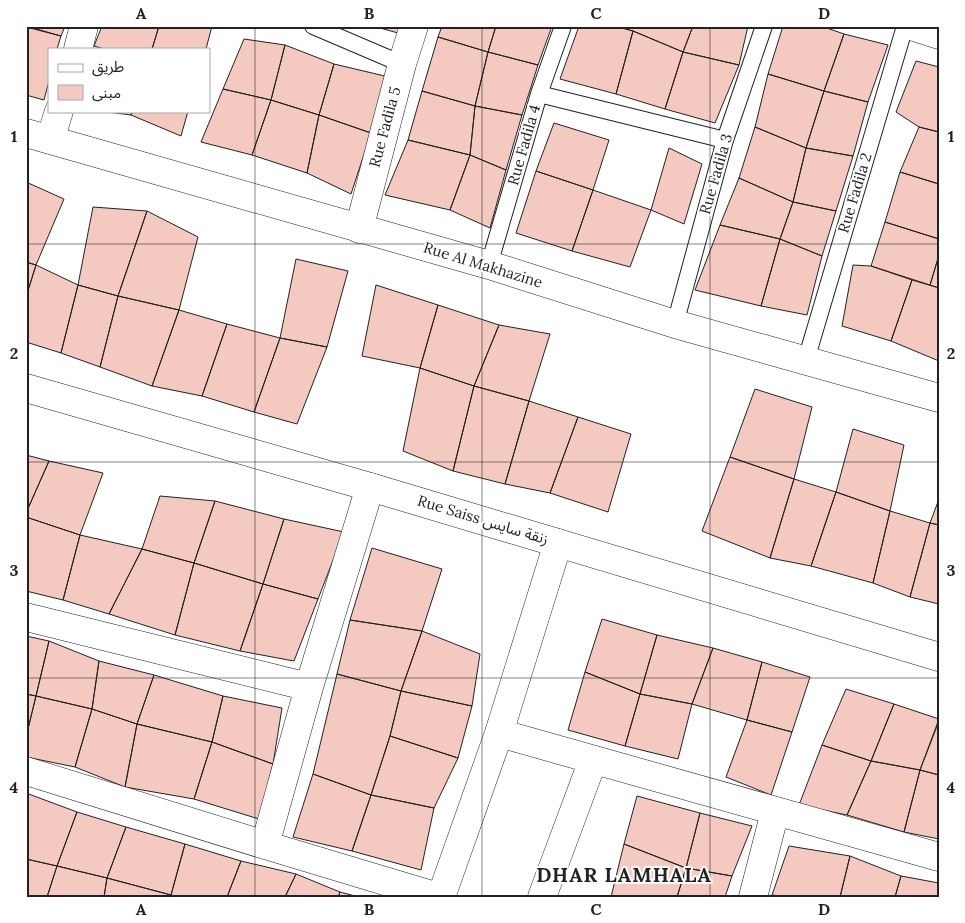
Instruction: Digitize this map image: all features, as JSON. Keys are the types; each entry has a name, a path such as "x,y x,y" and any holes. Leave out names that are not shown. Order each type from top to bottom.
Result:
{"street":[{"path":"78,48 84,26"},
{"name":"Rue Fadila 5","path":"359,229 402,64 414,26"},
{"path":"911,26 939,34"},
{"path":"38,136 58,112"},
{"name":"Rue Al Makhazine","path":"38,136 488,265 675,324 939,398"},
{"name":"Rue Saiss زنقة سايس","path":"26,388 370,487 939,656"},
{"path":"265,845 309,687 370,487"},
{"path":"26,771 440,897 499,733 558,543"},
{"path":"26,618 309,687"},
{"path":"499,733 939,857"},
{"path":"542,897 593,760"},
{"path":"753,897 775,812"}],"lane":[{"path":"313,26 402,64"},
{"name":"Rue Fadila 4","path":"488,265 539,94 563,26"},
{"name":"Rue Fadila 3","path":"675,324 725,140 764,26"},
{"name":"Rue Fadila 2","path":"806,360 905,26"},
{"path":"539,94 725,140"}],"building":[{"path":"26,26 65,26 61,36"},
{"path":"102,26 159,26 152,48 101,48 94,46"},
{"path":"159,26 212,26 206,48 152,48"},
{"path":"373,26 400,26 398,33"},
{"path":"442,26 496,26 488,52 438,37"},
{"path":"496,26 552,26 538,65 488,52"},
{"path":"579,26 615,26 633,31 616,94 560,79"},
{"path":"615,26 693,26 683,52 633,31"},
{"path":"693,26 748,26 739,65 683,52"},
{"path":"783,26 821,26 844,34 824,91 768,74"},
{"path":"26,27 61,36 57,48 48,48 48,85 44,100 26,95"},
{"path":"633,31 683,52 665,109 616,94"},
{"path":"844,34 888,45 868,102 824,91"},
{"path":"438,37 488,52 475,106 422,91"},
{"path":"244,39 285,45 271,100 223,89"},
{"path":"285,45 334,64 319,115 271,100"},
{"path":"488,52 538,65 522,115 475,106"},
{"path":"683,52 739,65 715,123 665,109"},
{"path":"916,61 939,67 939,132 919,127 896,112"},
{"path":"334,64 389,77 371,133 319,115"},
{"path":"768,74 824,91 806,148 755,127"},
{"path":"223,89 271,100 252,155 201,142"},
{"path":"422,91 475,106 470,155 408,140"},
{"path":"824,91 868,102 853,156 806,148"},
{"path":"271,100 319,115 307,173 252,155"},
{"path":"475,106 522,115 506,170 470,155"},
{"path":"108,112 132,112 131,115"},
{"path":"132,112 188,112 181,136 131,115"},
{"path":"319,115 371,133 351,194 307,173"},
{"path":"554,123 609,140 593,190 536,171"},
{"path":"755,127 806,148 793,202 739,178"},
{"path":"919,127 939,132 939,184 900,172"},
{"path":"408,140 470,155 450,210 385,195"},
{"path":"669,148 702,164 684,224 651,210"},
{"path":"806,148 853,156 836,211 793,202"},
{"path":"470,155 506,170 490,228 450,210"},
{"path":"536,171 593,190 572,251 516,233"},
{"path":"900,172 939,184 939,239 885,222"},
{"path":"739,178 793,202 780,239 720,225"},
{"path":"26,182 64,199 36,265 26,262"},
{"path":"593,190 651,210 630,267 572,251"},
{"path":"793,202 836,211 822,256 780,239"},
{"path":"93,207 147,211 118,296 78,285"},
{"path":"147,211 198,237 179,310 118,296"},
{"path":"885,222 939,239 939,255 930,285 871,266"},
{"path":"720,225 780,239 761,306 695,290"},
{"path":"780,239 822,256 807,315 761,306"},
{"path":"939,255 939,288 930,285"},
{"path":"296,259 348,271 327,347 280,338"},
{"path":"26,262 36,265 26,297"},
{"path":"36,265 78,285 61,353 26,342 26,297"},
{"path":"853,265 871,266 912,280 891,341 842,326"},
{"path":"912,280 939,288 939,361 891,341"},
{"path":"78,285 118,296 100,367 61,353"},
{"path":"376,285 438,305 420,368 362,356"},
{"path":"118,296 179,310 152,386 100,367"},
{"path":"438,305 499,325 474,386 420,368"},
{"path":"179,310 227,324 202,396 152,386"},
{"path":"227,324 280,338 254,412 202,396"},
{"path":"499,325 550,334 529,401 474,386"},
{"path":"280,338 327,347 297,424 254,412"},
{"path":"420,368 474,386 453,471 403,451"},
{"path":"474,386 529,401 505,484 453,471"},
{"path":"755,389 812,407 794,479 730,457"},
{"path":"529,401 578,417 550,493 505,484"},
{"path":"578,417 631,434 608,512 550,493"},
{"path":"853,429 904,445 890,511 836,492"},
{"path":"26,455 49,461 26,513"},
{"path":"730,457 794,479 770,558 702,531"},
{"path":"49,461 103,473 80,535 26,517 26,513"},
{"path":"794,479 836,492 811,566 770,558"},
{"path":"836,492 890,511 873,583 811,566"},
{"path":"160,496 215,501 194,563 142,549"},
{"path":"939,499 939,525 930,523"},
{"path":"215,501 284,519 263,584 194,563"},
{"path":"890,511 930,523 910,597 873,583"},
{"path":"26,517 80,535 63,600 26,591"},
{"path":"284,519 344,532 318,599 263,584"},
{"path":"930,523 939,525 939,604 910,597"},
{"path":"80,535 142,549 109,614 63,600"},
{"path":"372,548 442,569 422,631 350,620"},
{"path":"142,549 194,563 175,635 109,614"},
{"path":"194,563 263,584 240,651 175,635"},
{"path":"263,584 318,599 294,661 240,651"},
{"path":"602,619 657,635 640,694 585,672"},
{"path":"350,620 422,631 401,691 337,674"},
{"path":"422,631 480,654 472,706 401,691"},
{"path":"657,635 713,648 692,704 640,694"},
{"path":"26,636 49,641 36,696 26,694"},
{"path":"49,641 99,661 92,709 36,696"},
{"path":"713,648 762,662 747,720 692,704"},
{"path":"99,661 154,675 137,724 92,709"},
{"path":"762,662 810,677 792,732 747,720"},
{"path":"585,672 640,694 625,746 568,730"},
{"path":"337,674 401,691 390,736 371,795 313,774"},
{"path":"154,675 223,696 212,742 137,724"},
{"path":"846,689 894,704 871,761 822,745"},
{"path":"401,691 472,706 458,758 390,736"},
{"path":"26,694 36,696 26,737"},
{"path":"640,694 692,704 678,759 625,746"},
{"path":"36,696 92,709 75,767 26,757 26,737"},
{"path":"223,696 282,708 273,764 212,742"},
{"path":"894,704 939,719 920,770 871,761"},
{"path":"92,709 137,724 125,787 75,767"},
{"path":"747,720 792,732 771,795 726,777"},
{"path":"939,721 939,775 920,770"},
{"path":"137,724 212,742 194,799 125,787"},
{"path":"390,736 458,758 434,808 371,795"},
{"path":"212,742 273,764 259,819 194,799"},
{"path":"822,745 871,761 847,815 799,805"},
{"path":"871,761 920,770 904,832 847,815"},
{"path":"920,770 939,775 939,839 904,832"},
{"path":"313,774 371,795 352,851 293,837"},
{"path":"26,793 77,812 57,866 26,859"},
{"path":"371,795 434,808 421,870 352,851"},
{"path":"637,796 700,813 686,868 624,844"},
{"path":"77,812 126,827 107,878 57,866"},
{"path":"700,813 752,826 732,876 686,868"},
{"path":"126,827 185,844 171,895 107,878"},
{"path":"185,844 241,861 227,897 178,897 171,895"},
{"path":"624,844 686,868 677,897 611,897"},
{"path":"789,846 850,856 840,897 788,897 772,895"},
{"path":"850,856 901,876 895,897 840,897"},
{"path":"26,859 57,866 47,897 26,897"},
{"path":"241,861 296,874 285,897 227,897"},
{"path":"57,866 107,878 104,897 47,897"},
{"path":"686,868 732,876 725,897 677,897"},
{"path":"296,874 340,892 338,897 285,897"},
{"path":"901,876 939,883 939,897 895,897"},
{"path":"107,878 171,895 170,897 104,897"},
{"path":"340,892 359,897 338,897"}],"district":[{"name":"DHAR LAMHALA","path":"624,875"}]}
